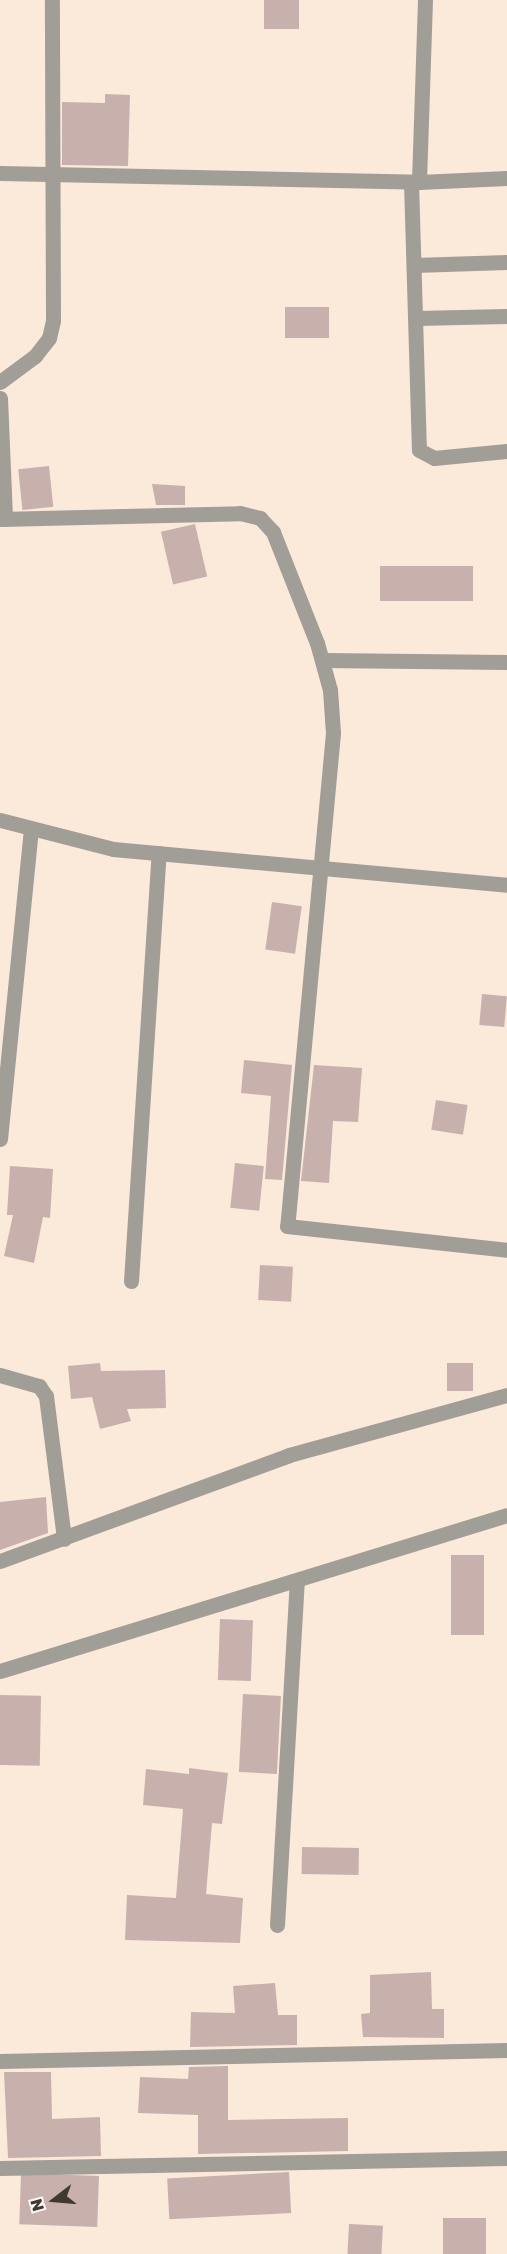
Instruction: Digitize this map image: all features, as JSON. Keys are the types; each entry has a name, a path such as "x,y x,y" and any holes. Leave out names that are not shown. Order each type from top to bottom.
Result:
{"street":[{"path":"0,382 49,338 54,291 49,174 52,0"},
{"path":"425,0 415,182 414,265 419,450 434,458 507,451"},
{"path":"0,173 415,182 507,178"},
{"path":"414,265 507,262"},
{"path":"416,318 507,316"},
{"path":"0,398 2,519 240,513 260,518 285,557 322,660 333,733 317,868 287,1226 507,1250"},
{"path":"322,660 507,662"},
{"path":"0,820 31,830 159,854 507,885"},
{"path":"0,1139 31,830"},
{"path":"131,1281 159,854"},
{"path":"0,1375 39,1386 46,1396 64,1539"},
{"path":"0,1561 289,1455 507,1395"},
{"path":"0,1671 297,1582 507,1515"},
{"path":"277,1924 297,1582"},
{"path":"0,2061 507,2050"},
{"path":"0,2168 507,2158"}],"building":[{"path":"264,0 299,0 299,29 264,29"},
{"path":"105,94 130,95 128,166 62,165 62,102 105,103"},
{"path":"285,307 329,307 329,338 285,338"},
{"path":"49,466 53,507 22,510 18,469"},
{"path":"152,484 185,486 185,505 156,505"},
{"path":"195,524 207,577 173,584 161,532"},
{"path":"380,566 473,566 473,601 380,601"},
{"path":"272,902 302,906 295,954 265,950"},
{"path":"482,994 507,996 504,1027 479,1025"},
{"path":"244,1060 292,1065 282,1180 265,1179 271,1096 241,1093"},
{"path":"314,1065 362,1068 358,1122 333,1121 329,1183 301,1181"},
{"path":"436,1100 468,1105 463,1135 431,1130"},
{"path":"235,1163 264,1166 259,1211 230,1208"},
{"path":"10,1166 53,1169 50,1218 43,1217 34,1263 4,1256 13,1215 7,1215"},
{"path":"260,1265 293,1267 291,1302 258,1300"},
{"path":"100,1363 101,1371 165,1370 166,1408 127,1409 131,1421 100,1429 92,1397 71,1399 68,1366"},
{"path":"447,1363 473,1363 473,1391 447,1391"},
{"path":"46,1497 48,1533 0,1550 0,1502"},
{"path":"451,1555 484,1555 484,1635 451,1635"},
{"path":"220,1619 253,1620 251,1681 218,1680"},
{"path":"243,1694 281,1696 277,1774 239,1772"},
{"path":"0,1695 41,1696 40,1766 0,1765"},
{"path":"189,1768 228,1773 222,1824 212,1823 206,1894 243,1898 240,1943 125,1940 127,1895 176,1898 183,1809 143,1805 146,1769 189,1774"},
{"path":"302,1847 359,1848 359,1875 302,1874"},
{"path":"431,1972 432,2009 444,2009 444,2038 363,2037 361,2014 370,2013 370,1975"},
{"path":"275,1983 278,2015 297,2015 297,2045 190,2047 191,2012 235,2013 233,1986"},
{"path":"228,2066 228,2120 348,2118 348,2151 198,2154 198,2115 138,2113 140,2077 188,2079 189,2067"},
{"path":"4,2072 51,2072 52,2119 100,2117 101,2156 8,2158"},
{"path":"289,2172 291,2213 169,2219 167,2178"},
{"path":"21,2173 99,2176 97,2227 19,2224"},
{"path":"443,2218 486,2218 486,2254 443,2254"},
{"path":"349,2224 383,2226 381,2254 347,2254"}]}
